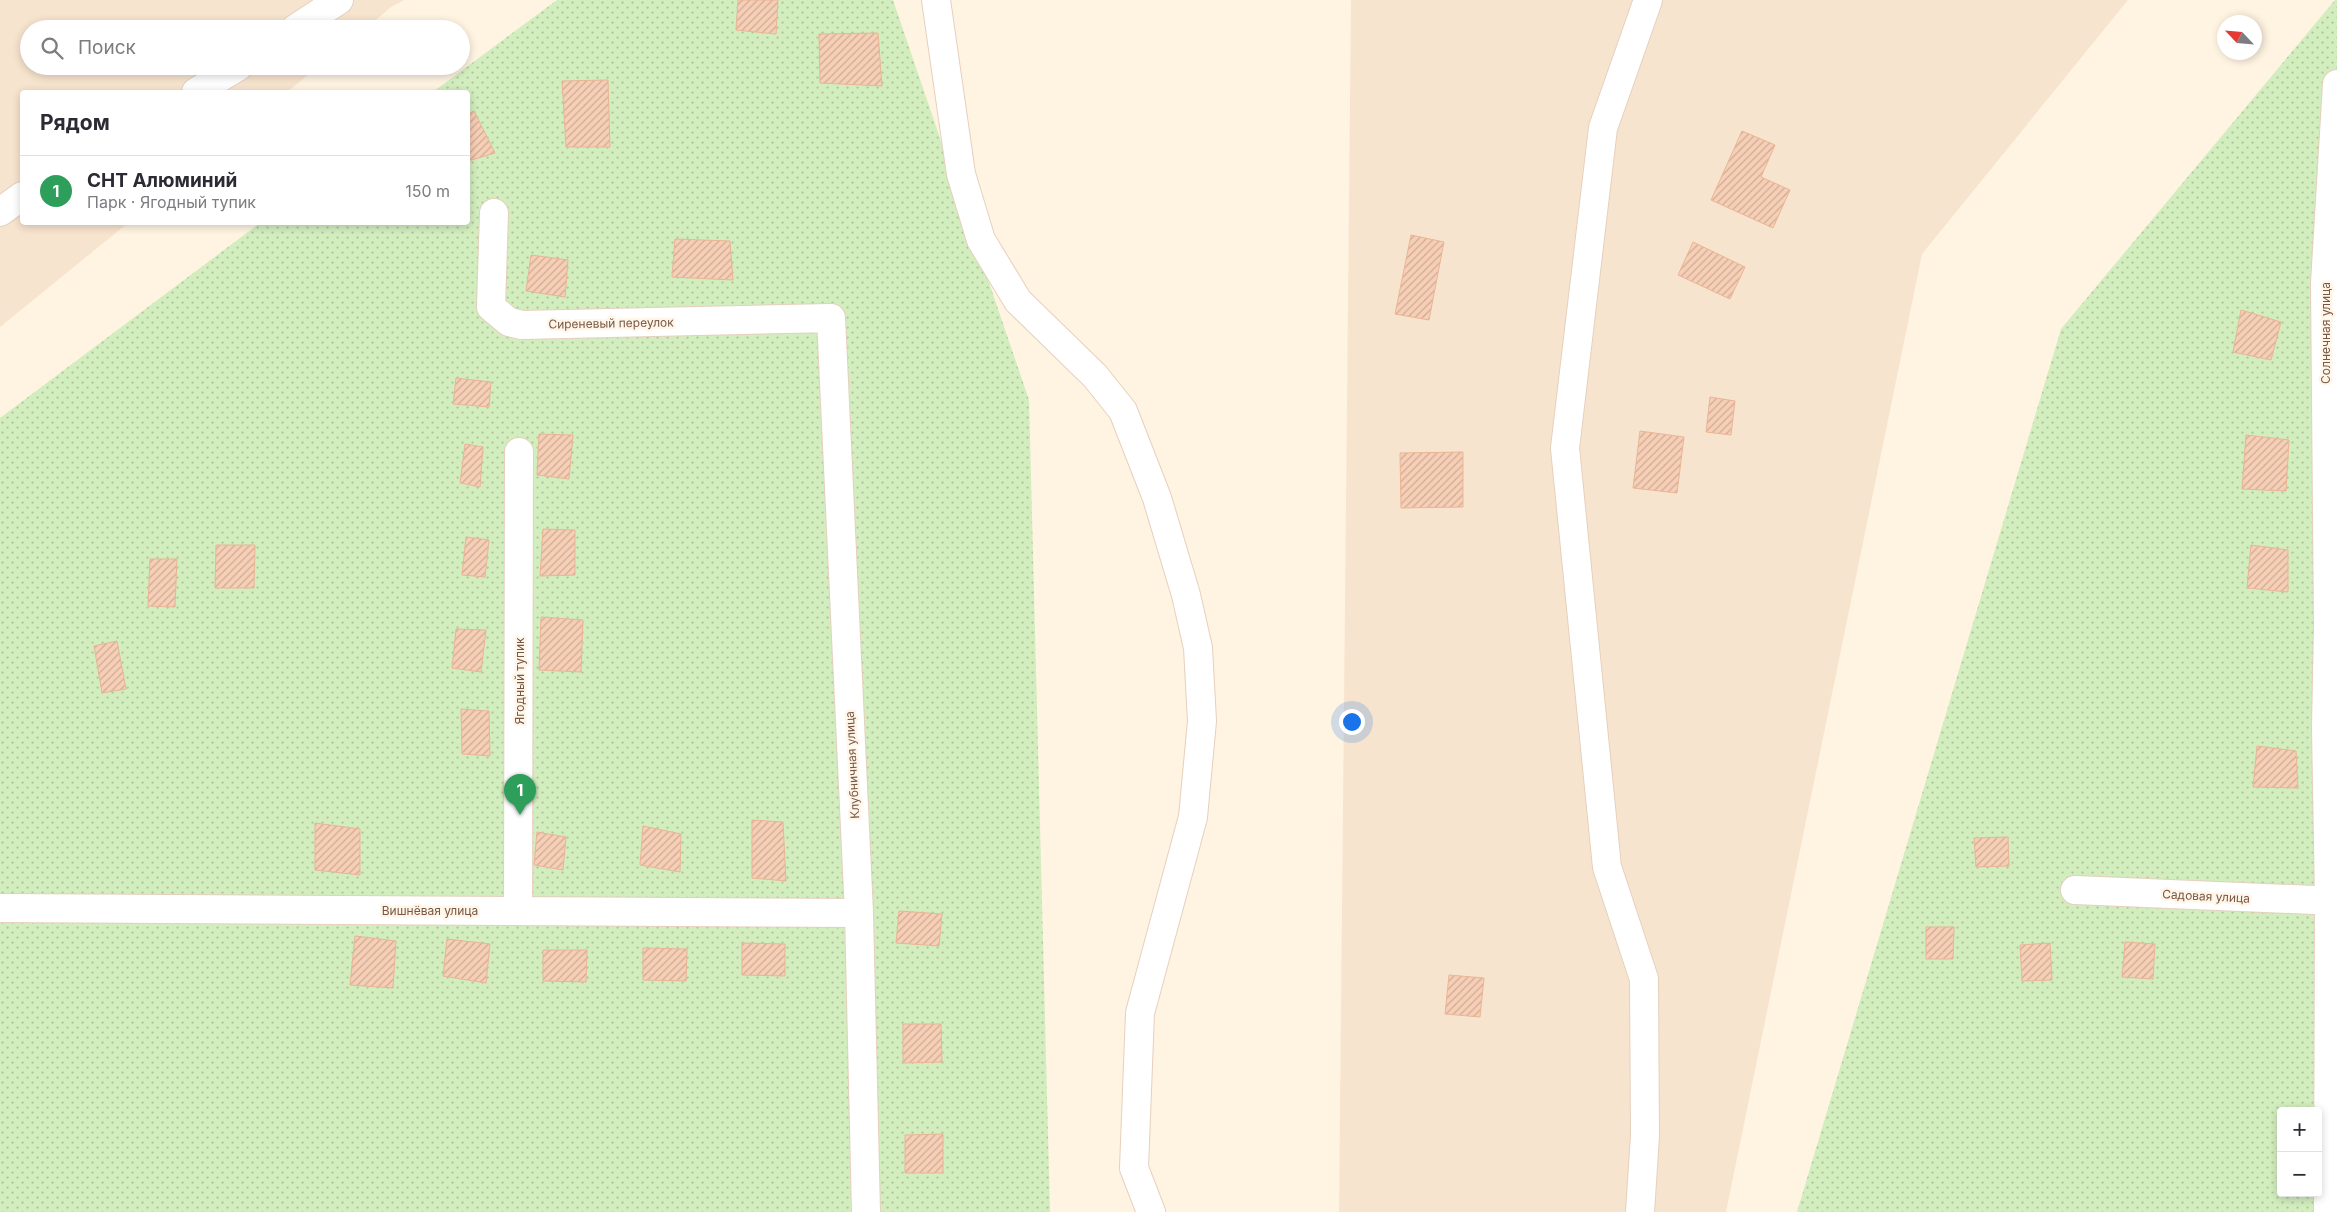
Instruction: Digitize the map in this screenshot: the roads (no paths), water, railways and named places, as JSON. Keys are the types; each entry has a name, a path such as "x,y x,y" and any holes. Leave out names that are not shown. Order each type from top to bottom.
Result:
{"street":[{"path":"309,20 339,0"},
{"path":"936,0 961,174 981,240 1018,301 1095,376 1123,411 1157,498 1186,595 1198,648 1202,721 1193,817 1140,1013 1134,1168 1151,1212"},
{"path":"1640,1212 1645,1136 1644,979 1607,867 1565,448 1603,128 1648,0"},
{"path":"199,90 224,75"},
{"name":"Солнечная улица","path":"2328,1212 2333,901 2325,283 2337,84"},
{"path":"0,212 20,197"},
{"name":"Сиреневый переулок","path":"494,213 491,307 509,322 522,325 831,318"},
{"name":"Клубничная улица","path":"831,318 859,913 866,1212"},
{"name":"Ягодный тупик","path":"518,910 519,452"},
{"name":"Садовая улица","path":"2076,890 2333,901"},
{"name":"Вишнёвая улица","path":"0,908 859,913"}],"place":[{"name":"СНТ Алюминий","path":"520,815"}]}
